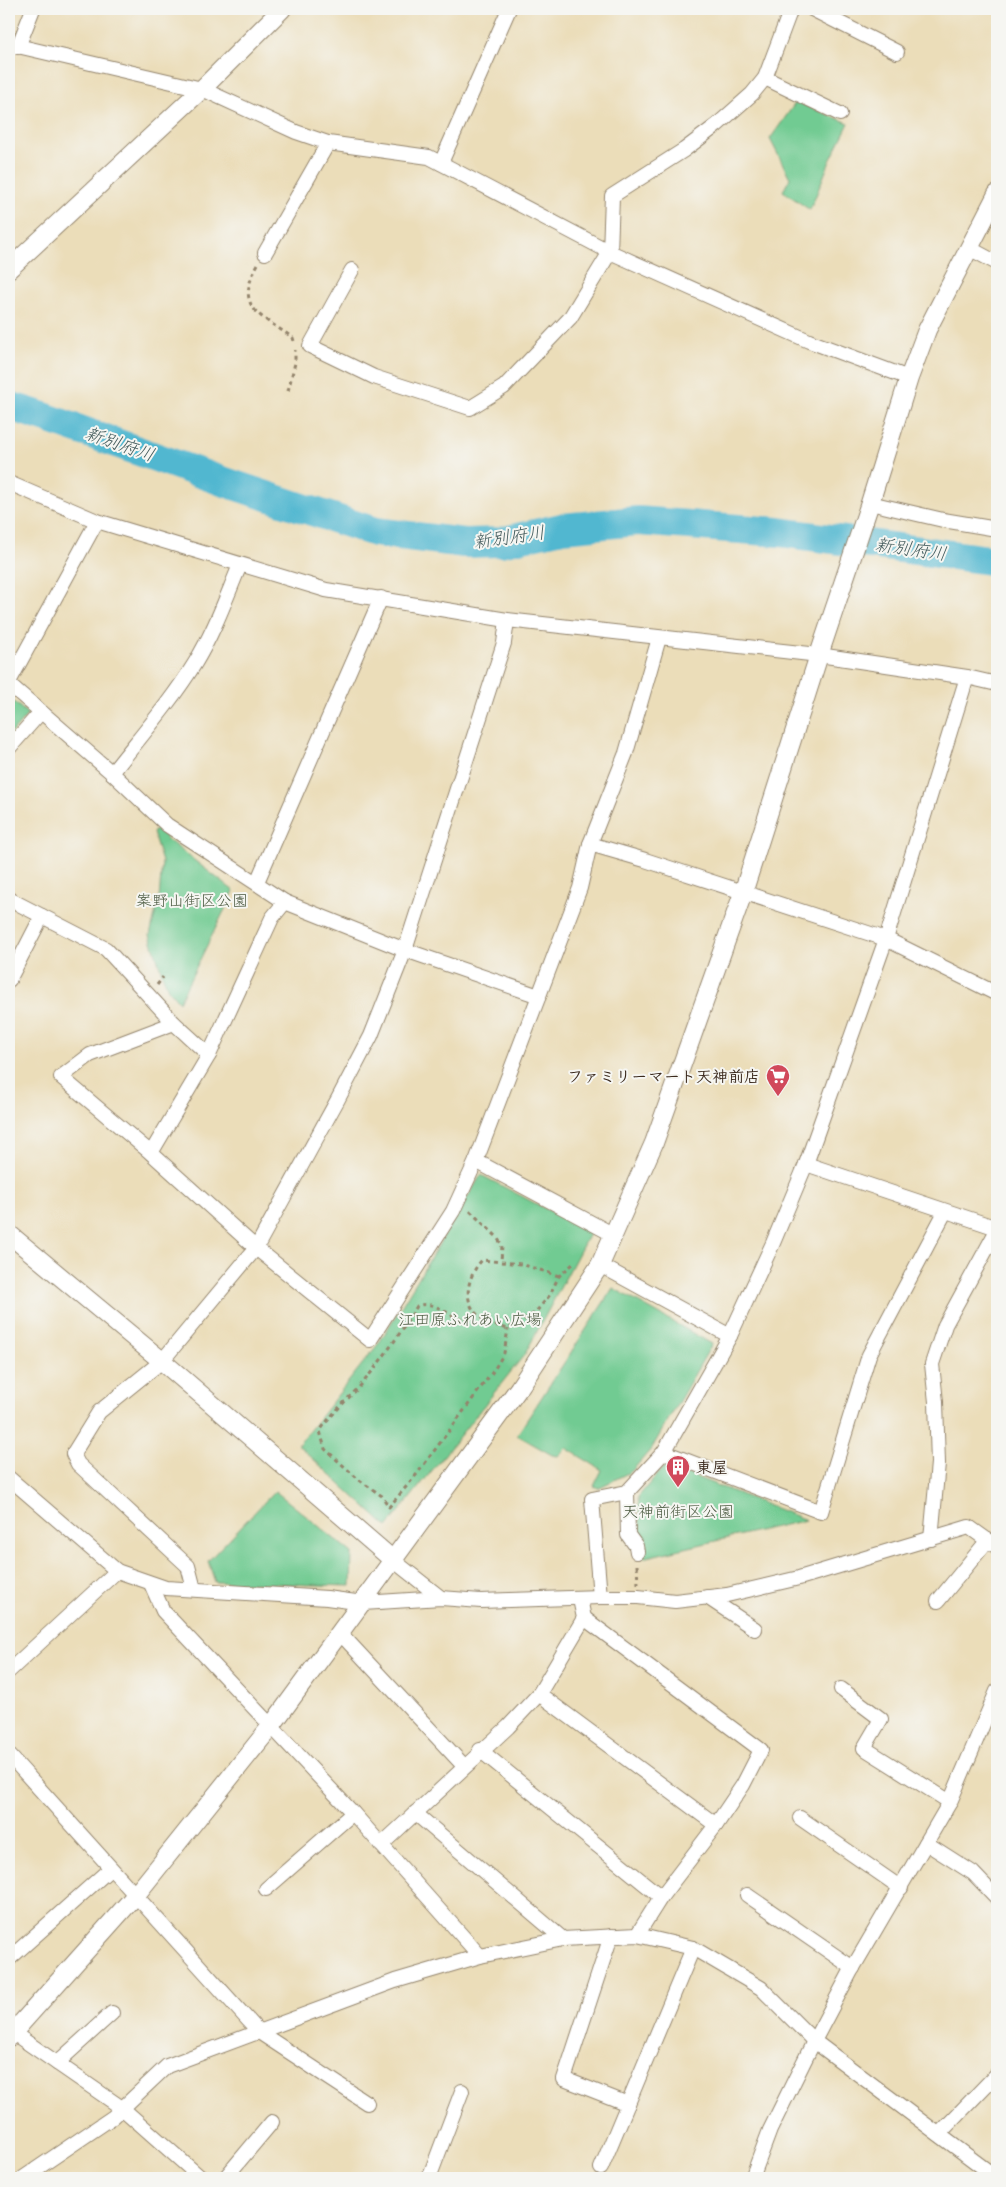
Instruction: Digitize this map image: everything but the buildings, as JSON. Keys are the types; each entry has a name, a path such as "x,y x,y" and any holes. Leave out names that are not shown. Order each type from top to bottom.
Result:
{"street":[{"path":"33,9 13,46 202,89 296,132 328,143 429,157 610,252 809,341 909,378"},
{"path":"9,269 202,89 282,9"},
{"path":"441,163 509,9"},
{"path":"352,270 310,346 374,377 470,408 504,387 570,318 610,252 612,196 684,150 718,125 752,94 765,78 791,9"},
{"path":"812,9 897,52"},
{"path":"765,78 840,114"},
{"path":"265,253 328,143"},
{"path":"201,2178 122,2108 10,2033 135,1896 272,1725 519,1388 600,1265 654,1143 743,892 819,655 831,625 909,378 927,330 997,194"},
{"path":"969,248 997,263"},
{"path":"9,483 98,521 326,590 507,620 819,655 967,677 997,684"},
{"path":"870,503 943,520 997,529"},
{"path":"98,521 9,683 40,713 112,773 167,825 285,902 405,950 539,996"},
{"path":"112,773 182,683 196,661 215,625 240,565"},
{"path":"257,882 381,598"},
{"path":"194,1589 188,1566 78,1464 73,1454 99,1412 162,1362 256,1248 371,1036 405,950 504,643 507,620"},
{"path":"174,1023 90,1055 61,1077 151,1153 256,1248 370,1340 453,1211 476,1162 580,888 590,844 626,753 658,638"},
{"path":"600,1597 592,1499 627,1492 664,1452 730,1336 806,1164 886,939 967,677"},
{"path":"9,748 40,713"},
{"path":"590,844 645,860 886,939 997,994"},
{"path":"9,899 106,949 174,1023 209,1055"},
{"path":"151,1153 209,1055 272,918 285,902"},
{"path":"9,980 42,916"},
{"path":"476,1162 614,1235"},
{"path":"806,1164 997,1229 945,1325 932,1364 936,1402 938,1463 931,1539"},
{"path":"664,1452 821,1512 869,1355 945,1212"},
{"path":"9,1234 393,1560 441,1598"},
{"path":"600,1265 730,1336"},
{"path":"9,1478 117,1571 166,1588 327,1598 363,1603 441,1598 481,1601 638,1597 675,1600 727,1595 799,1578 969,1528 992,1544 938,1601"},
{"path":"627,1492 628,1535 636,1546 637,1552"},
{"path":"9,1671 117,1571"},
{"path":"151,1584 163,1611 353,1813 480,1956"},
{"path":"707,1597 755,1629"},
{"path":"580,1599 584,1618 761,1750 743,1785 716,1826 661,1897 637,1935"},
{"path":"381,1844 480,1750 508,1727 539,1694 584,1618"},
{"path":"340,1633 464,1766"},
{"path":"840,1689 881,1719 864,1748 950,1802"},
{"path":"752,2178 770,2130 814,2041 853,1968 950,1802 994,1710 997,1691"},
{"path":"539,1694 716,1826"},
{"path":"480,1750 661,1897"},
{"path":"9,1755 259,2032 367,2103"},
{"path":"266,1889 353,1813"},
{"path":"415,1813 563,1939"},
{"path":"800,1818 900,1888"},
{"path":"926,1843 973,1873 997,1898"},
{"path":"9,1958 110,1869"},
{"path":"747,1895 853,1968"},
{"path":"23,2178 93,2132 167,2066 396,1980 480,1956 563,1939 637,1935 693,1948 761,1988 814,2041 997,2178"},
{"path":"611,1936 564,2079 628,2104"},
{"path":"601,2168 693,1948"},
{"path":"57,2063 112,2013"},
{"path":"939,2134 997,2074"},
{"path":"429,2178 462,2091"},
{"path":"225,2178 272,2122"}],"path":[{"path":"265,253 250,278 247,288 256,312 293,338 295,363 288,391"},
{"path":"463,1204 496,1236 502,1245 501,1262"},
{"path":"559,1276 539,1268 482,1260 473,1270 468,1298 476,1315 496,1326 508,1329 535,1313 549,1296 559,1276 574,1264"},
{"path":"476,1315 465,1321 456,1319 436,1306 424,1304 418,1306 388,1352 359,1387 340,1404 320,1431 325,1449 358,1479 382,1496 389,1507 417,1474 494,1370 504,1354 508,1329"},
{"path":"637,1552 638,1597"}],"green space":[{"path":"796,102 849,123 830,161 810,210 783,191 790,178 770,139"},
{"path":"9,698 28,714 9,736"},
{"name":"案野山街区公園","path":"157,828 168,840 234,891 179,1002 168,989 150,935 159,899 162,862 153,833"},
{"name":"江田原ふれあい広場","path":"481,1175 590,1232 525,1354 387,1527 298,1445 379,1343"},
{"name":"江田原ふれあい広場","path":"613,1288 712,1344 652,1448 632,1471 598,1488 594,1486 602,1470 566,1448 558,1456 552,1455 517,1435"},
{"name":"天神前街区公園","path":"665,1465 806,1520 642,1558 638,1497"},
{"path":"275,1491 352,1553 351,1586 215,1582 208,1561"}],"waterway":[{"name":"新別府川","path":"9,406 219,480 375,532 465,543 500,542 562,528 638,521 779,532 997,561"}],"place":[{"name":"ファミリーマート天神前店","path":"778,1097"},
{"name":"東屋","path":"678,1488"}]}
